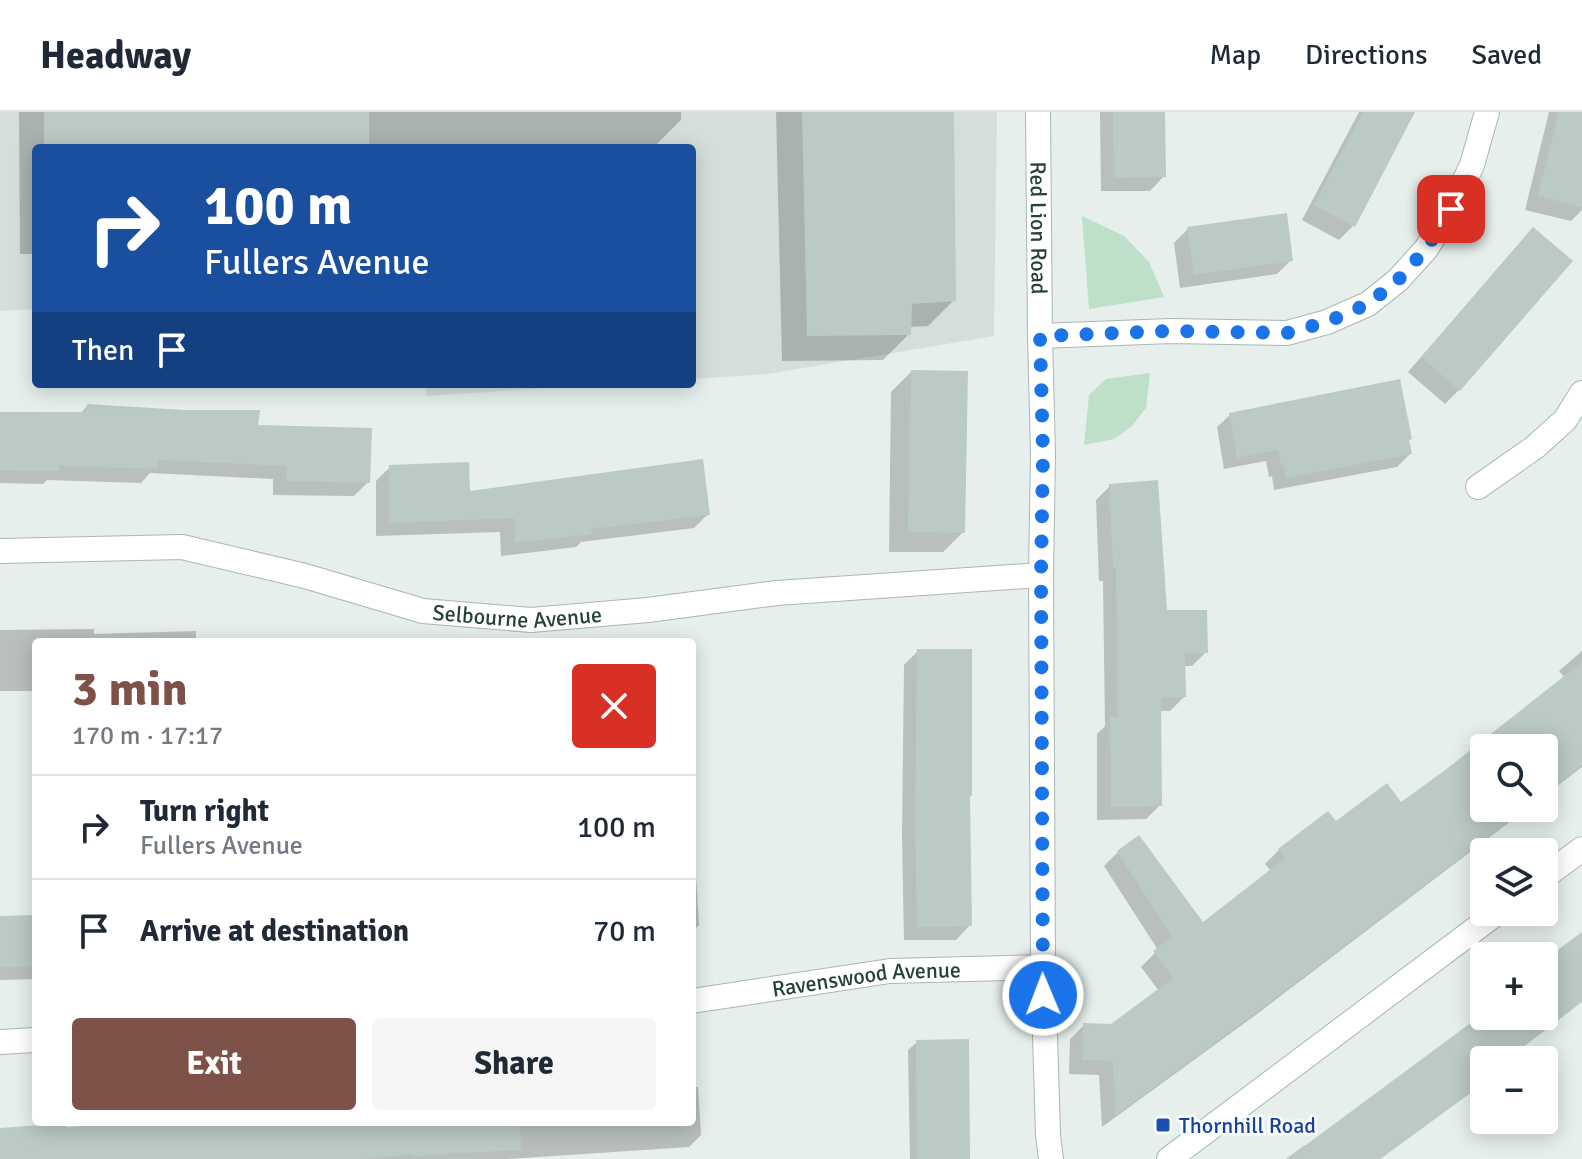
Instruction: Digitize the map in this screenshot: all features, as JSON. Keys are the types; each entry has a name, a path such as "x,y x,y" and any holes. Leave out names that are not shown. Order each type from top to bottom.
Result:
{"street":[{"name":"Red Lion Road","path":"1038,112 1043,454 1043,967 1051,1159"},
{"path":"1040,336 1171,331 1287,333 1327,322 1368,304 1398,280 1426,249 1451,209 1472,165 1487,112"},
{"path":"1478,487 1535,447 1565,420 1582,393"},
{"name":"Selbourne Avenue","path":"0,551 182,547 305,576 423,611 531,620 648,610 777,593 1041,575"},
{"path":"1558,867 1582,849"},
{"path":"1169,1159 1479,926"},
{"name":"Ravenswood Avenue","path":"696,1000 890,971 1043,967"},
{"path":"0,1042 32,1040"}],"shaded area":[{"path":"0,112 997,112 994,336 767,374 696,379 696,144 32,144 32,309 0,311"},
{"path":"426,388 548,388 426,396"}],"green space":[{"path":"1082,216 1124,236 1149,262 1164,297 1089,309"},
{"path":"1150,373 1146,408 1132,426 1114,439 1084,445 1089,395 1106,379"}],"building":[{"path":"44,112 369,112 369,144 44,144"},
{"path":"802,112 954,112 956,301 912,304 911,335 807,336"},
{"path":"1113,112 1165,112 1166,177 1114,178"},
{"path":"1363,112 1415,112 1355,227 1314,205"},
{"path":"1559,112 1582,112 1582,207 1538,196"},
{"path":"1287,213 1293,261 1194,275 1187,227"},
{"path":"1533,227 1573,261 1460,391 1421,357"},
{"path":"911,370 968,371 965,533 908,532"},
{"path":"1400,379 1412,454 1286,478 1278,450 1237,458 1229,413"},
{"path":"87,404 184,410 260,410 258,425 372,428 370,483 286,481 287,466 158,460 157,469 59,466 59,471 0,470 0,412 86,412"},
{"path":"703,459 710,515 591,529 592,534 515,543 514,518 389,523 389,465 469,462 470,491"},
{"path":"1158,480 1167,610 1207,610 1208,653 1185,653 1186,697 1161,698 1162,806 1111,807 1110,717 1118,717 1116,568 1113,568 1109,484"},
{"path":"917,649 972,649 972,926 917,927"},
{"path":"1582,662 1582,765 1558,783 1558,734 1491,734"},
{"path":"1470,750 1470,822 1508,822 1486,838 1470,838 1470,850 1115,1116 1113,1061 1082,1060 1083,1023 1111,1024 1173,978 1153,951 1172,937 1117,851 1139,835 1203,922 1285,858 1278,849 1328,811 1336,821 1387,783 1401,802"},
{"path":"32,915 32,966 0,967 0,916"},
{"path":"1582,932 1582,1002 1558,1020 1558,950"},
{"path":"1470,1023 1470,1030 1545,1030 1524,1046 1470,1046 1470,1093 1379,1159 1287,1159"},
{"path":"969,1039 970,1159 917,1159 916,1040"},
{"path":"520,1126 521,1150 363,1159 0,1159 0,1128"}],"place":[{"name":"Thornhill Road","path":"1163,1125"}],"route":[{"path":"1043,995 1043,454 1040,336 1171,331 1287,333 1327,322 1368,304 1398,280 1426,249 1451,209"}]}
